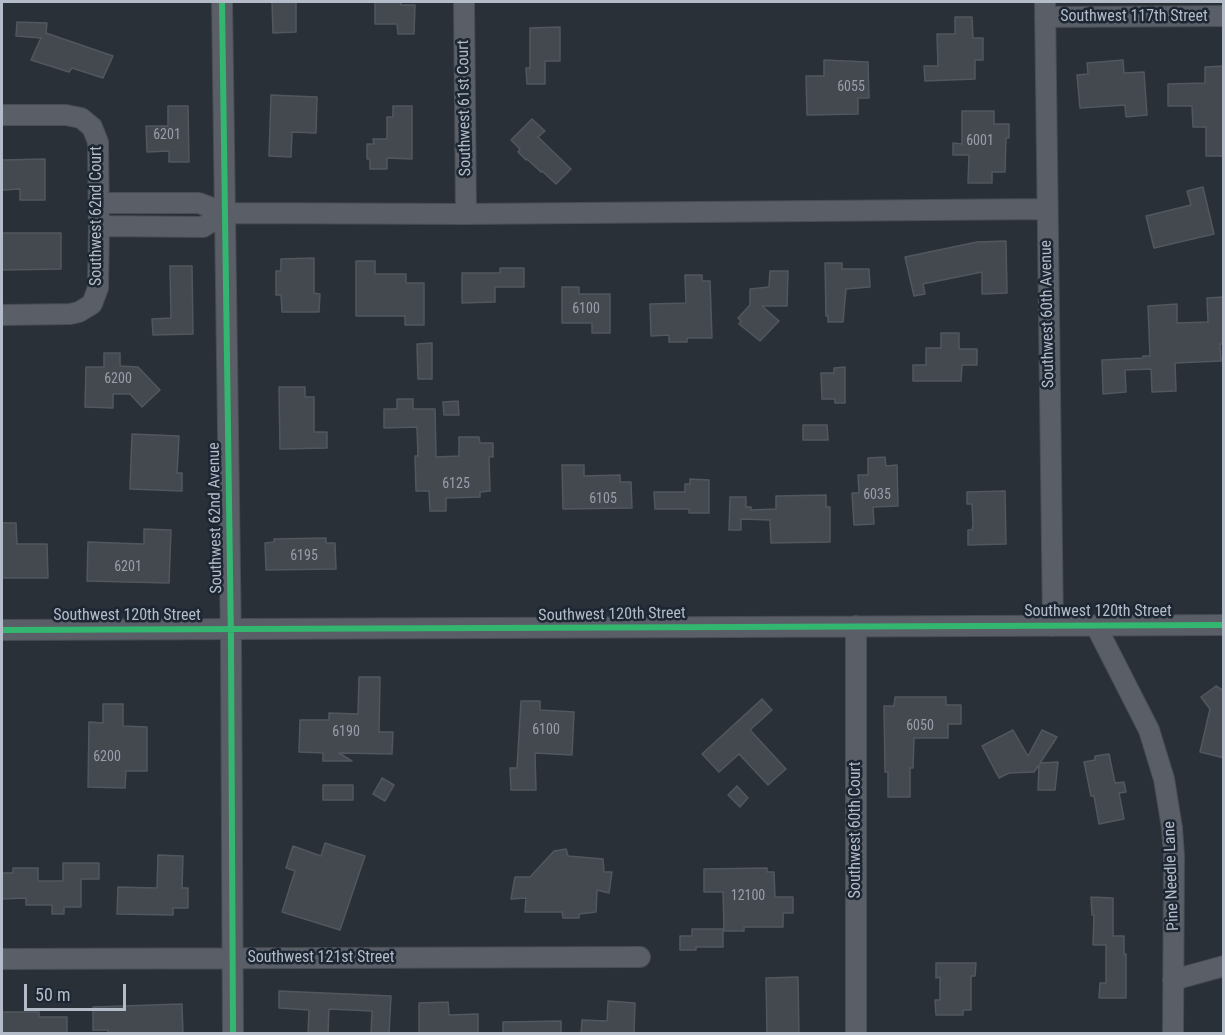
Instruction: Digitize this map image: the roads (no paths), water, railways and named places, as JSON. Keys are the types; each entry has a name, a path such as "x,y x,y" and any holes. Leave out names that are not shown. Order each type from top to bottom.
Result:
{"street":[{"name":"Southwest 62nd Avenue","path":"222,2 231,630 233,1034"},
{"name":"Southwest 61st Court","path":"464,2 466,214"},
{"name":"Southwest 117th Street","path":"1045,9 1224,16"},
{"name":"Southwest 60th Avenue","path":"1045,9 1053,626"},
{"name":"Southwest 62nd Court","path":"2,115 66,115 88,122 96,133 98,142 99,203 98,288 96,297 87,308 62,315 2,315"},
{"path":"99,203 199,202 225,213 466,214 1046,209"},
{"path":"99,226 203,227 225,213"},
{"name":"Southwest 60th Court","path":"856,626 856,1034"},
{"name":"Pine Needle Lane","path":"1096,626 1149,730 1164,779 1174,856 1173,1034"},
{"name":"Southwest 120th Street","path":"2,630 1224,626"},
{"name":"Southwest 121st Street","path":"2,959 640,957"},
{"path":"1173,980 1224,966"}]}
